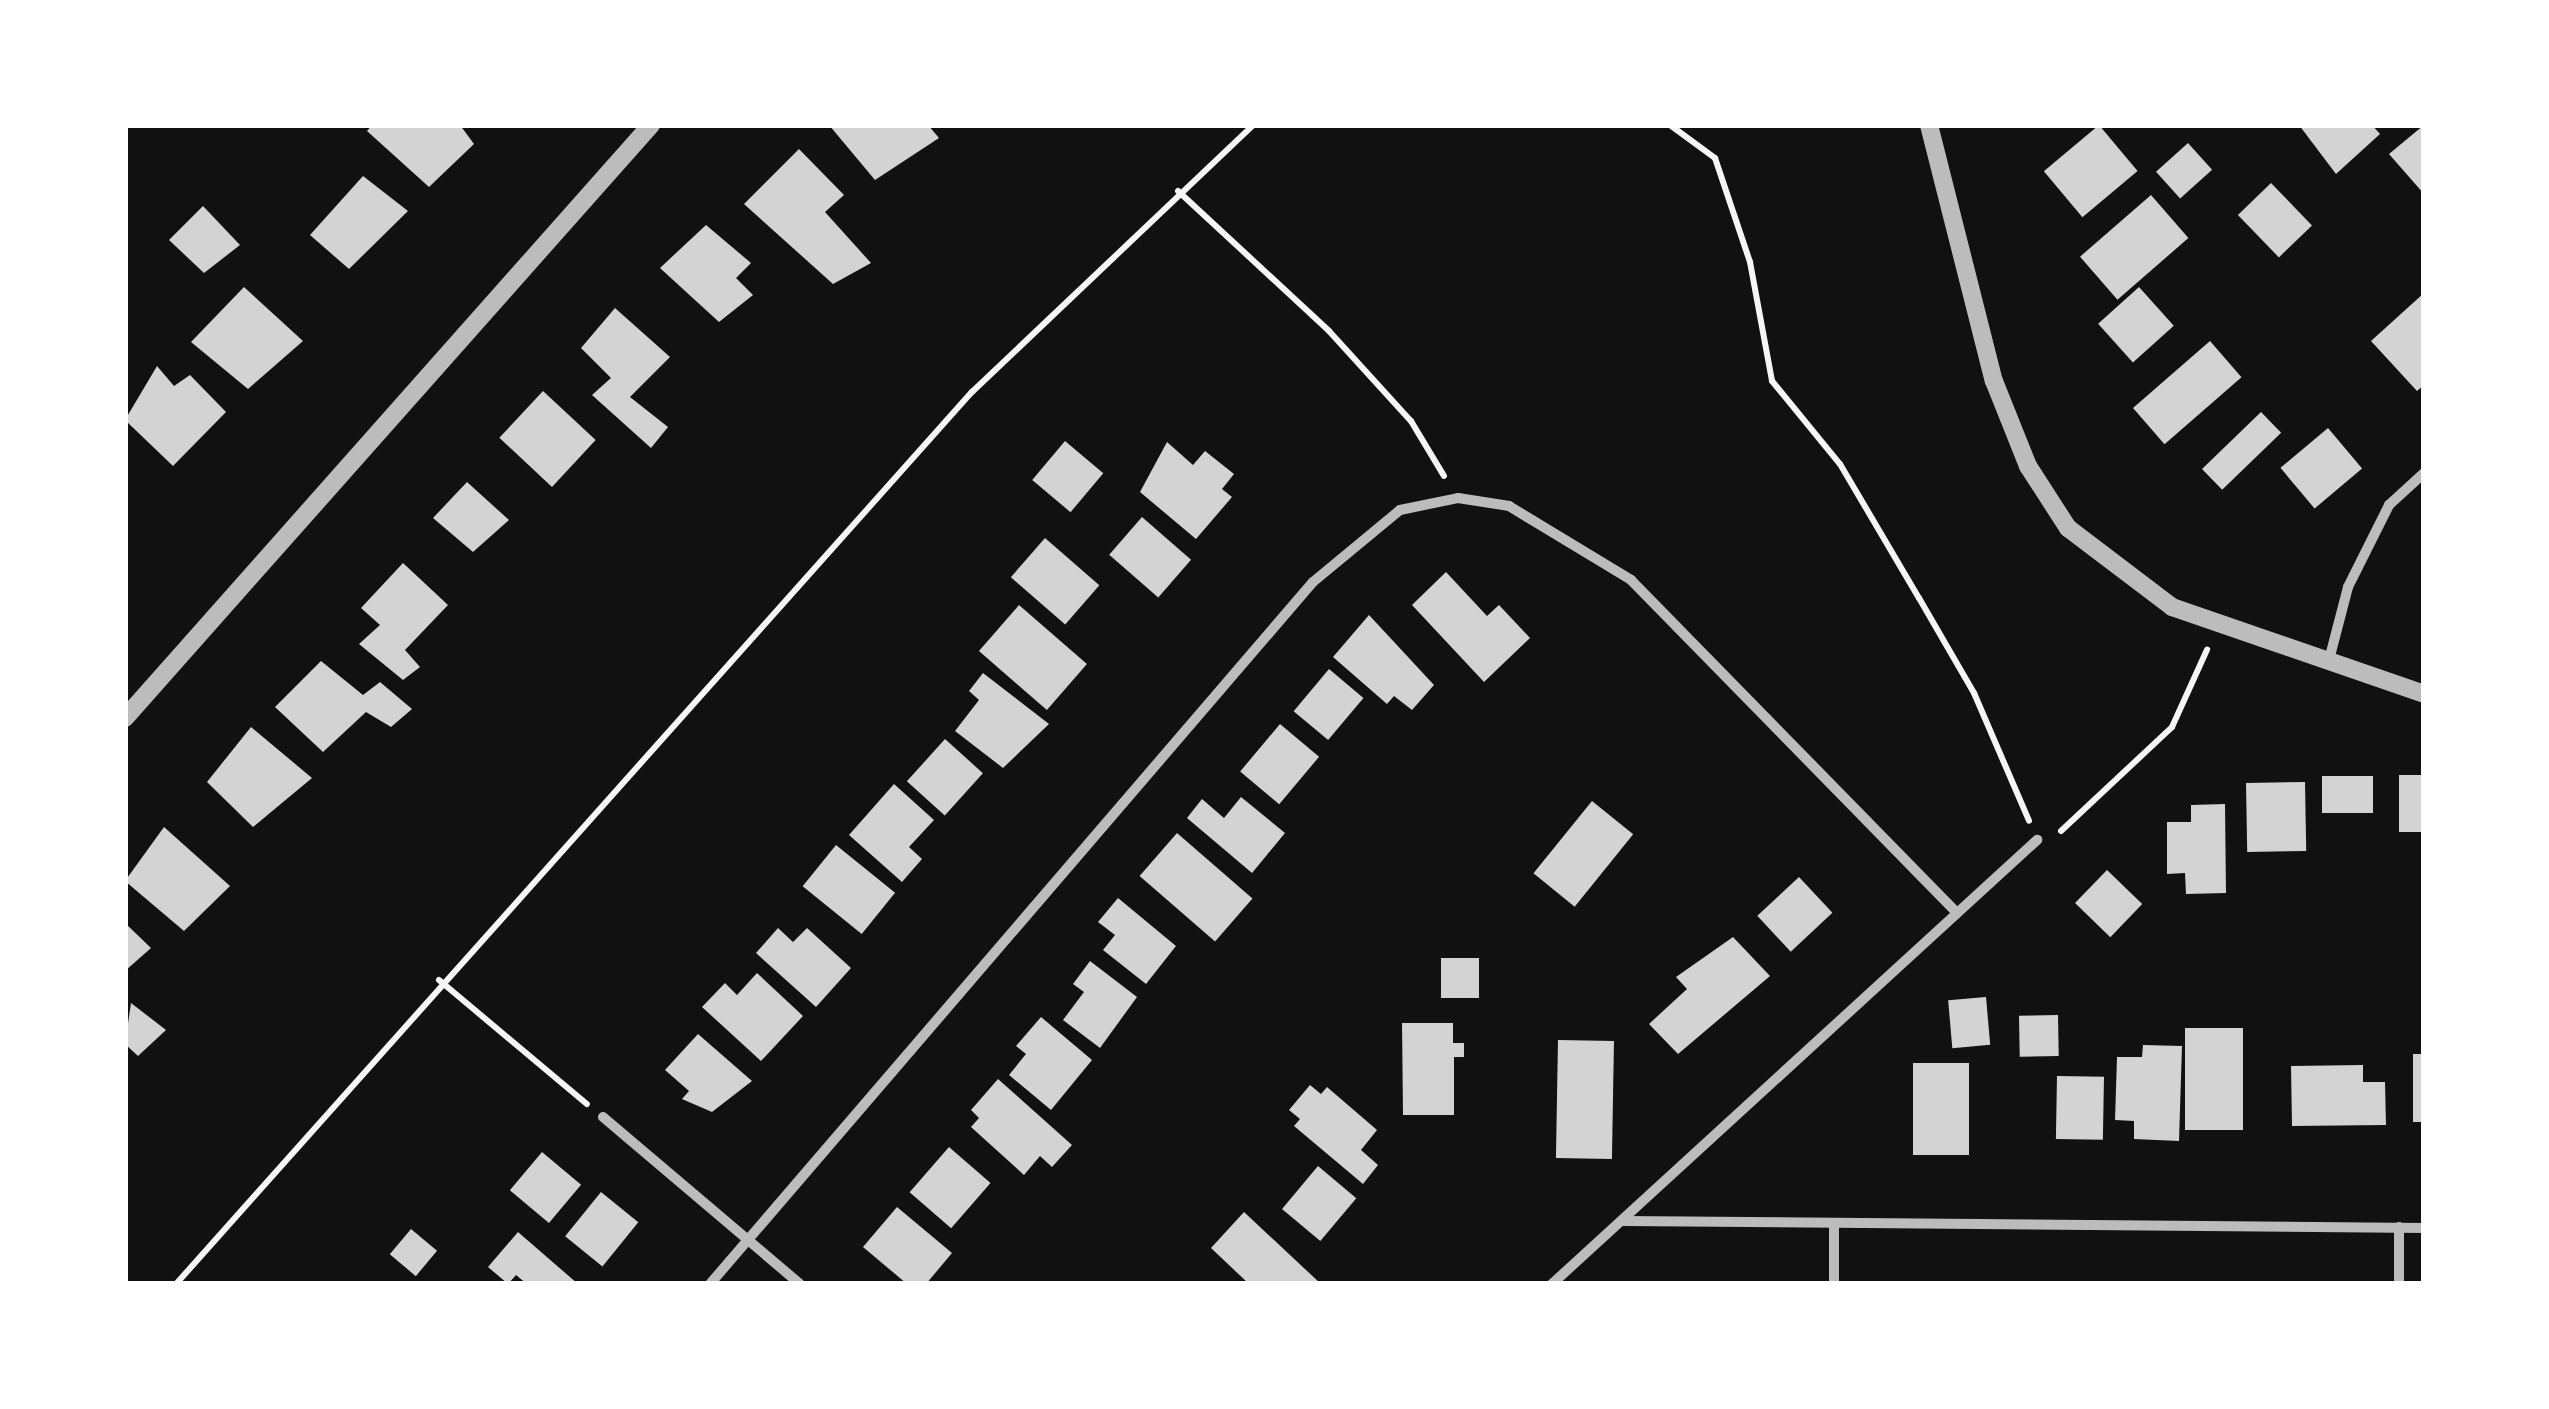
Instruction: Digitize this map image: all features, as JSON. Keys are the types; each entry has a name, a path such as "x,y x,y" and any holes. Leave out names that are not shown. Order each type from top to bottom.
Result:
{"street":[{"path":"125,718 132,696 650,125"},
{"path":"1929,125 1994,382 2028,466 2098,556 2226,632 2329,660 2424,694"},
{"path":"2329,660 2348,588 2380,522 2424,472"},
{"path":"710,1284 1313,582 1400,510 1458,498 1554,527 1631,580 1956,912"},
{"path":"1552,1284 2037,840"},
{"path":"603,1117 800,1284"},
{"path":"1623,1221 2424,1228"},
{"path":"1834,1224 1834,1284"},
{"path":"2398,1228 2398,1284"}],"path":[{"path":"176,1284 439,980 972,392 1178,191 1253,125"},
{"path":"1670,125 1715,158 1750,262 1772,382 1840,464 1974,693 2037,840 2057,835 2172,726 2200,656 2226,632"},
{"path":"1178,191 1329,331 1410,421 1458,498"},
{"path":"439,980 603,1117"}],"building":[{"path":"372,125 460,125 474,144 429,187 367,131"},
{"path":"829,125 928,125 939,138 875,180"},
{"path":"2099,125 2138,171 2082,217 2044,171"},
{"path":"2299,125 2372,125 2380,134 2336,174"},
{"path":"2424,125 2424,194 2389,154"},
{"path":"2188,143 2212,170 2180,199 2156,172"},
{"path":"799,149 844,195 825,212 871,263 833,284 744,204"},
{"path":"363,176 408,211 349,269 310,235"},
{"path":"2271,183 2312,225 2279,257 2238,215"},
{"path":"2151,195 2188,238 2117,300 2080,257"},
{"path":"203,206 240,245 204,273 169,240"},
{"path":"706,225 751,263 736,278 753,295 719,322 660,268"},
{"path":"244,287 303,341 248,389 191,342"},
{"path":"2139,287 2174,326 2133,362 2098,324"},
{"path":"2424,293 2424,385 2417,391 2371,341"},
{"path":"615,308 670,357 630,397 668,427 651,448 592,395 611,378 581,348"},
{"path":"2210,341 2241,377 2165,444 2133,408"},
{"path":"157,366 174,386 190,375 226,412 173,466 125,420"},
{"path":"543,391 596,440 552,487 499,438"},
{"path":"2261,412 2281,433 2222,490 2202,469"},
{"path":"2328,428 2362,469 2315,508 2281,468"},
{"path":"1065,441 1103,473 1071,512 1032,480"},
{"path":"1167,442 1193,465 1205,451 1234,474 1222,489 1232,497 1196,539 1140,492"},
{"path":"467,482 509,520 473,552 433,518"},
{"path":"1142,517 1191,560 1158,597 1109,555"},
{"path":"1045,538 1099,585 1065,624 1011,577"},
{"path":"403,563 448,605 405,650 420,667 403,680 359,644 380,625 361,608"},
{"path":"1446,572 1487,616 1499,605 1530,638 1484,682 1412,605"},
{"path":"1019,605 1087,664 1047,710 979,651"},
{"path":"1369,615 1434,685 1412,710 1394,696 1387,704 1333,657"},
{"path":"321,661 363,695 380,682 412,709 391,727 366,712 323,752 275,707"},
{"path":"1329,669 1363,698 1328,740 1294,711"},
{"path":"983,673 1049,724 1003,768 955,731 979,700 969,691"},
{"path":"1280,724 1319,757 1279,804 1240,771"},
{"path":"251,727 312,778 253,827 207,782"},
{"path":"945,739 983,773 945,815 907,781"},
{"path":"2399,775 2424,775 2424,832 2399,832"},
{"path":"2322,776 2373,776 2373,813 2322,813"},
{"path":"2305,782 2306,851 2247,852 2246,783"},
{"path":"894,784 934,820 909,847 922,859 902,882 849,835"},
{"path":"1241,797 1285,833 1252,873 1187,818 1202,799 1224,818"},
{"path":"1592,801 1633,834 1575,907 1533,873"},
{"path":"2225,804 2226,893 2186,894 2185,873 2167,874 2167,822 2191,822 2191,805"},
{"path":"164,827 230,886 184,931 125,881"},
{"path":"1177,833 1252,899 1215,942 1140,876"},
{"path":"836,845 895,893 862,934 803,886"},
{"path":"2107,870 2142,904 2110,937 2075,903"},
{"path":"1799,877 1832,913 1791,952 1757,916"},
{"path":"1118,898 1176,946 1146,984 1103,950 1115,935 1098,922"},
{"path":"125,923 151,948 125,971"},
{"path":"778,928 793,942 807,928 851,968 816,1007 756,953"},
{"path":"1733,937 1770,976 1678,1054 1649,1024 1687,989 1676,977"},
{"path":"1441,958 1479,958 1479,998 1441,998"},
{"path":"1090,961 1137,997 1100,1048 1063,1020 1084,992 1073,984"},
{"path":"757,973 803,1016 761,1061 702,1007 725,983 737,995"},
{"path":"1986,997 1990,1045 1952,1048 1948,1000"},
{"path":"131,1003 166,1030 138,1056 125,1044"},
{"path":"2058,1015 2059,1056 2020,1057 2019,1016"},
{"path":"1041,1017 1092,1060 1051,1110 1009,1075 1026,1054 1016,1046"},
{"path":"1402,1023 1453,1023 1453,1043 1464,1043 1464,1057 1454,1057 1454,1115 1403,1115"},
{"path":"2185,1028 2243,1028 2243,1130 2185,1130"},
{"path":"698,1034 752,1081 712,1112 682,1099 689,1091 665,1070"},
{"path":"1558,1040 1614,1041 1612,1159 1556,1158"},
{"path":"2143,1045 2182,1046 2179,1141 2134,1139 2134,1121 2115,1120 2117,1057 2142,1057"},
{"path":"2413,1054 2424,1054 2424,1122 2413,1122"},
{"path":"1913,1063 1969,1063 1969,1155 1913,1155"},
{"path":"2363,1065 2363,1082 2385,1082 2386,1125 2292,1126 2291,1066"},
{"path":"2057,1076 2104,1077 2103,1140 2056,1139"},
{"path":"998,1079 1072,1145 1052,1167 1040,1156 1024,1175 971,1127 979,1118 971,1110"},
{"path":"1310,1085 1321,1094 1327,1087 1377,1130 1361,1150 1378,1165 1363,1184 1294,1126 1300,1119 1289,1110"},
{"path":"949,1147 991,1183 951,1228 910,1192"},
{"path":"542,1152 581,1185 549,1223 510,1190"},
{"path":"1318,1166 1356,1198 1320,1241 1282,1209"},
{"path":"601,1192 638,1222 602,1267 565,1236"},
{"path":"897,1207 952,1253 926,1284 907,1284 863,1247"},
{"path":"1244,1212 1321,1284 1249,1284 1211,1248"},
{"path":"411,1229 437,1251 416,1276 390,1254"},
{"path":"518,1232 578,1284 527,1284 516,1275 508,1284 488,1267"}]}
